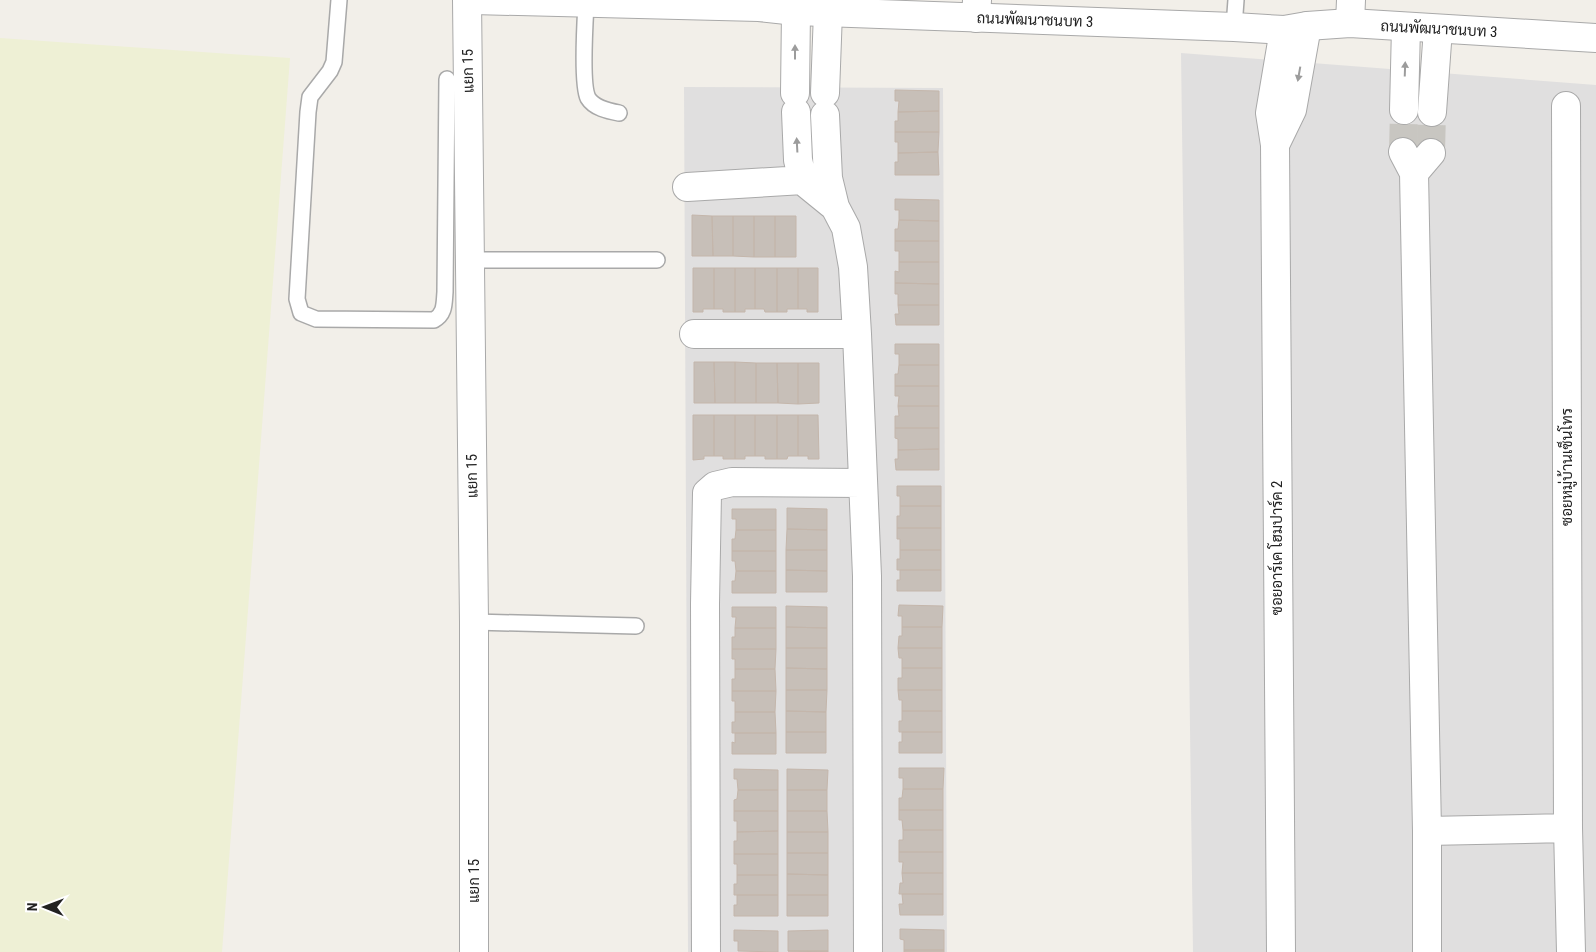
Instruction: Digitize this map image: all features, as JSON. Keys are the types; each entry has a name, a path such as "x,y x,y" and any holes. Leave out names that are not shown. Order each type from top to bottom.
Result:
{"street":[{"name":"แยก 15","path":"467,0 474,622 474,952"},
{"name":"ถนนพัฒนาชนบท 3","path":"473,0 586,4 759,4 796,11 828,12 1007,9 1234,27 1296,28 1351,12 1406,27 1596,38"},
{"path":"796,11 795,102 798,160 816,180 835,207 846,228 853,267 867,576 868,952"},
{"path":"816,180 825,104 828,12"},
{"path":"1404,110 1406,27"},
{"name":"ซอยอาร์เค โฮมปาร์ค 2","path":"1280,952 1275,145 1270,113 1296,28"},
{"path":"1432,112 1438,30"},
{"name":"ซอยหมู่บ้านเซ็นโทร","path":"1566,106 1570,952"},
{"path":"1416,159 1427,830 1427,952"},
{"path":"687,188 816,180"},
{"path":"694,334 857,334"},
{"path":"706,952 705,604 707,493 715,486 732,482 862,483"},
{"path":"1427,830 1568,828"}],"lane":[{"path":"339,0 334,62 330,71 310,97 308,112 297,299 301,313 316,319 434,320 440,317 444,308 445,292 448,80"},
{"path":"1234,27 1236,0"},
{"path":"586,4 585,76 588,99 604,110 618,113"},
{"path":"470,260 657,260"},
{"path":"474,622 636,626"}],"shaded area":[{"path":"1181,53 1596,85 1596,952 1193,952"},
{"path":"684,87 943,88 947,952 688,952"}],"green space":[{"path":"0,38 290,58 222,952 0,952"}],"building":[{"path":"895,90 939,91 939,111 898,112 899,101 895,101"},
{"path":"939,111 939,132 895,132 895,121 898,121 898,112"},
{"path":"895,132 939,132 938,152 898,153 898,142 895,142"},
{"path":"938,152 939,175 895,175 895,162 898,162 898,153"},
{"path":"895,199 939,200 939,221 899,220 899,210 895,210"},
{"path":"692,215 712,216 713,256 692,256"},
{"path":"712,216 733,216 733,256 713,256"},
{"path":"733,216 754,216 754,257 733,256"},
{"path":"754,216 775,216 775,257 754,257"},
{"path":"775,216 796,216 796,257 775,257"},
{"path":"899,220 939,221 939,241 895,241 895,229 898,229"},
{"path":"895,241 939,241 939,262 899,262 899,251 895,251"},
{"path":"899,262 939,262 939,284 895,283 895,271 899,272"},
{"path":"693,268 714,268 714,309 703,309 703,312 693,312"},
{"path":"714,268 735,268 735,312 723,312 723,309 714,309"},
{"path":"735,268 755,268 755,309 735,312"},
{"path":"755,268 777,268 777,312 765,312 764,309 755,309"},
{"path":"777,268 798,268 798,309 787,309 787,312 777,312"},
{"path":"798,268 818,268 818,312 807,312 807,309 798,309"},
{"path":"895,283 939,284 939,305 898,305"},
{"path":"898,305 939,305 939,325 896,325 895,314 899,314"},
{"path":"895,344 939,344 939,365 899,365 899,354 895,354"},
{"path":"694,362 714,362 715,403 694,403"},
{"path":"714,362 735,362 735,403 715,403"},
{"path":"735,362 756,363 756,403 735,403"},
{"path":"756,363 777,363 778,403 756,403"},
{"path":"777,363 798,363 798,404 778,403"},
{"path":"798,363 819,363 819,403 798,404"},
{"path":"899,365 939,365 939,386 895,386 895,374 898,374"},
{"path":"895,386 939,386 939,406 898,406 899,396 895,396"},
{"path":"898,406 939,406 939,428 895,428 895,416 899,416"},
{"path":"693,415 714,415 714,456 704,456 704,459 693,460"},
{"path":"714,415 735,415 735,459 723,459 723,456 714,456"},
{"path":"735,415 755,415 755,456 735,459"},
{"path":"755,415 777,415 777,459 765,459 765,456 755,456"},
{"path":"777,415 798,415 798,456 777,459"},
{"path":"798,415 818,415 819,459 808,459 808,456 798,456"},
{"path":"895,428 939,428 939,449 898,450"},
{"path":"939,449 939,470 896,470 895,459 898,459 898,450"},
{"path":"897,486 941,486 941,506 900,506"},
{"path":"900,506 941,506 941,528 897,528 897,516 900,516"},
{"path":"787,508 827,509 827,530 787,529"},
{"path":"732,509 776,509 776,530 736,530 736,519 732,519"},
{"path":"897,528 941,528 941,550 900,550"},
{"path":"787,529 827,530 827,550 786,550"},
{"path":"736,530 776,530 776,551 732,551 732,539 735,539"},
{"path":"786,550 827,550 827,571 786,570"},
{"path":"900,550 941,550 941,570 897,570 897,559 900,559"},
{"path":"732,551 776,551 776,571 736,571 735,561 732,561"},
{"path":"786,570 827,571 827,592 786,592"},
{"path":"900,570 941,570 941,591 897,591 897,580 900,580"},
{"path":"736,571 776,571 776,593 732,593 732,581 735,581"},
{"path":"899,605 943,606 942,627 902,627 902,616 898,616"},
{"path":"786,606 827,607 827,628 786,627"},
{"path":"732,607 776,607 776,628 735,628 736,617 732,617"},
{"path":"786,627 827,628 827,648 786,648"},
{"path":"902,627 942,627 942,648 898,648 899,636 902,636"},
{"path":"735,628 776,628 776,649 732,649 732,637 735,637"},
{"path":"786,648 827,648 827,669 786,668"},
{"path":"898,648 942,648 942,668 902,668 902,658 899,658"},
{"path":"732,649 776,649 775,669 735,669"},
{"path":"786,668 827,669 827,690 786,690"},
{"path":"902,668 942,668 942,690 898,690 898,678 902,678"},
{"path":"735,669 775,669 776,691 732,691 732,679 735,679"},
{"path":"786,690 827,690 826,712 786,711"},
{"path":"898,690 942,690 942,711 902,711 902,700 899,700"},
{"path":"732,691 776,691 775,712 735,712 735,701 732,701"},
{"path":"786,711 826,712 826,732 786,732"},
{"path":"902,711 942,711 942,732 899,732 899,721 902,721"},
{"path":"735,712 775,712 776,733 732,733 732,722 735,722"},
{"path":"786,732 826,732 826,753 786,753"},
{"path":"902,732 942,732 942,753 899,753 899,742 902,742"},
{"path":"735,733 776,733 776,754 732,754 732,742 735,743"},
{"path":"899,768 944,768 943,789 903,789 903,778 899,778"},
{"path":"734,769 778,770 778,790 738,790 737,779 734,779"},
{"path":"787,769 828,770 827,790 787,790"},
{"path":"903,789 943,789 943,810 899,810 899,798 902,798"},
{"path":"738,790 778,790 778,811 734,811 734,800 737,799"},
{"path":"787,790 827,790 827,811 787,811"},
{"path":"899,810 943,810 943,830 903,830 902,820 899,820"},
{"path":"734,811 778,811 778,831 737,832 737,821 734,821"},
{"path":"787,811 827,811 828,832 787,832"},
{"path":"903,830 943,830 943,852 899,852 899,840 903,840"},
{"path":"778,831 778,854 734,854 734,841 737,841 737,832"},
{"path":"787,832 828,832 828,853 787,853"},
{"path":"899,852 943,852 943,873 902,873 903,862 899,862"},
{"path":"787,853 828,853 828,875 787,874"},
{"path":"734,854 778,854 778,875 737,875 737,864 734,864"},
{"path":"902,873 943,873 943,894 899,894 900,883 903,883"},
{"path":"787,874 828,875 828,895 787,895"},
{"path":"737,875 778,875 778,895 734,895 734,884 737,884"},
{"path":"902,894 943,894 943,915 900,915 899,904 903,904"},
{"path":"737,895 778,895 778,916 734,916 734,905 737,905"},
{"path":"787,895 828,895 828,916 787,916"},
{"path":"900,929 944,930 944,950 904,950 904,940 900,939"},
{"path":"734,930 778,931 778,952 738,951 738,941 734,941"},
{"path":"828,930 828,951 788,951 788,931"},
{"path":"904,950 944,950 944,952 904,952"},
{"path":"788,951 828,951 828,952"}],"tunnel":[{"path":"1403,152 1404,110"},
{"path":"1431,153 1432,112"}]}
